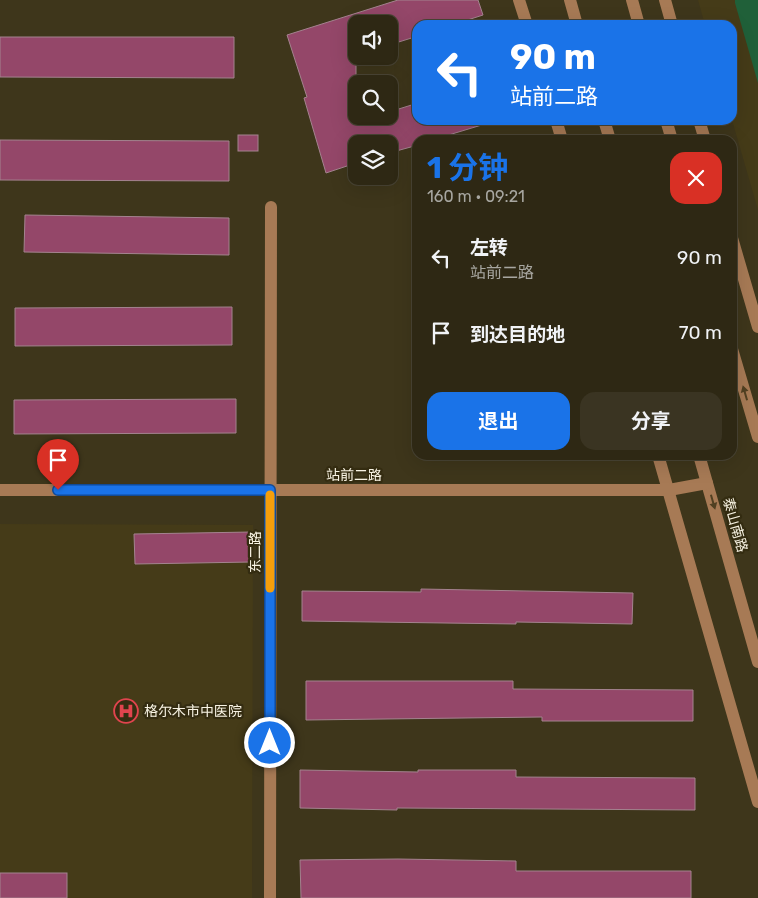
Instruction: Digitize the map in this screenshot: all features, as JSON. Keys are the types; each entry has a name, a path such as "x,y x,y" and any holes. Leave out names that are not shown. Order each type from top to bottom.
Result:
{"street":[{"path":"519,0 525,20"},
{"path":"570,0 576,20"},
{"path":"632,0 638,20"},
{"path":"665,0 671,20"},
{"name":"东二路","path":"270,898 271,206"},
{"path":"737,255 758,327"},
{"path":"737,366 758,437"},
{"path":"659,460 758,802"},
{"name":"泰山南路","path":"700,460 758,662"},
{"name":"站前二路","path":"0,490 668,490 707,483"}],"shaded area":[{"path":"698,0 758,0 758,210 733,125 737,125 737,20 704,20"},
{"name":"格尔木市中医院","path":"0,524 253,525 252,898 0,898"}],"green space":[{"path":"735,0 758,0 758,83 735,3"}],"building":[{"path":"398,0 478,0 483,15 468,20 412,20 412,38 398,42 398,15 350,15"},
{"path":"348,16 348,65 356,65 356,75 348,75 348,125 398,125 398,109 412,105 412,125 482,125 449,135 412,135 412,147 398,151 398,135 348,135 348,166 326,173 304,98 307,97 287,35"},
{"path":"0,37 234,37 234,78 0,77"},
{"path":"238,135 258,135 258,151 238,151"},
{"path":"0,140 229,141 229,181 0,180"},
{"path":"25,215 229,218 229,255 24,252"},
{"path":"232,307 232,345 15,346 15,308"},
{"path":"236,399 236,433 14,434 14,400"},
{"path":"252,532 252,562 135,564 134,534"},
{"path":"421,589 633,593 632,624 302,621 302,591 421,592"},
{"path":"306,681 513,681 513,689 693,690 693,721 542,721 542,717 306,720"},
{"path":"300,770 418,772 418,770 516,770 516,777 695,778 695,810 397,808 397,810 300,808"},
{"path":"300,860 516,861 516,871 691,871 691,898 301,898"},
{"path":"0,873 67,873 67,898 0,898"}],"slow traffic":[{"path":"270,495 270,588"}],"place":[{"name":"格尔木市中医院","path":"126,711"}],"route":[{"path":"58,490 270,490 270,743"}]}
